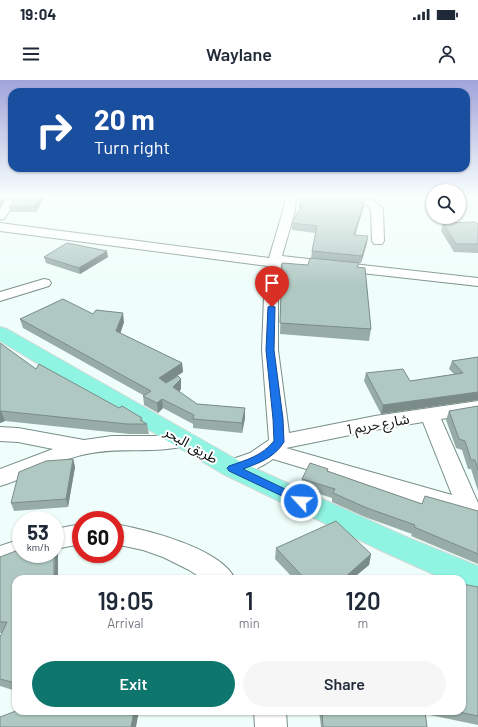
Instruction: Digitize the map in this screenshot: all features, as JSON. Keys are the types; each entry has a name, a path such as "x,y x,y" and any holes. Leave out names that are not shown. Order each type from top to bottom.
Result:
{"main road":[{"name":"طريق البحر","path":"0,333 232,468 394,544 478,580"}],"street":[{"path":"2,226 274,261 478,282"},
{"path":"284,226 274,261 270,350 278,419 275,446 473,510"},
{"path":"378,226 378,241"},
{"path":"0,297 44,283"},
{"name":"شارع حريم 1","path":"232,468 259,459 275,446 478,407"},
{"path":"430,415 473,510"},
{"path":"0,434 26,436 84,447"},
{"path":"0,478 52,457 84,447 102,444 160,444 182,440"},
{"path":"124,536 165,547 190,558 216,575"},
{"path":"0,557 12,552"},
{"path":"270,715 271,727"}],"building":[{"path":"317,226 357,226 354,235 368,236 362,256 312,251"},
{"path":"445,226 478,226 478,244 456,244"},
{"path":"67,243 107,251 79,268 44,257"},
{"path":"310,258 359,263 357,267 365,268 371,329 280,323 282,263 308,265"},
{"path":"63,299 93,314 96,310 123,313 116,331 182,363 159,378 166,383 178,376 181,379 173,387 197,404 245,408 242,423 193,419 194,415 162,399 157,403 143,396 151,391 20,319"},
{"path":"0,343 36,369 39,364 119,408 122,406 142,418 140,420 147,424 127,424 0,411"},
{"path":"478,357 478,392 383,405 366,373 403,369 410,381 463,373 452,361"},
{"path":"478,406 478,470 475,460 471,460 465,441 459,439 449,411"},
{"path":"73,459 66,499 11,503 19,472 46,461"},
{"path":"310,463 328,469 327,471 422,504 425,496 478,511 478,554 414,527 415,525 367,508 333,493 335,489 302,479"},
{"path":"336,521 371,554 347,575 301,575 276,548"},
{"path":"12,552 12,563 54,563 54,575 12,575 12,682 0,679 0,637 7,622 0,622 0,557"},
{"path":"466,585 478,587 478,716 466,714"},
{"path":"12,712 12,715 133,715 131,727 0,727 0,717"},
{"path":"322,715 426,715 427,727 323,727"}],"route":[{"path":"272,307 270,350 278,419 279,442 272,451 259,459 232,468 301,501"}]}
